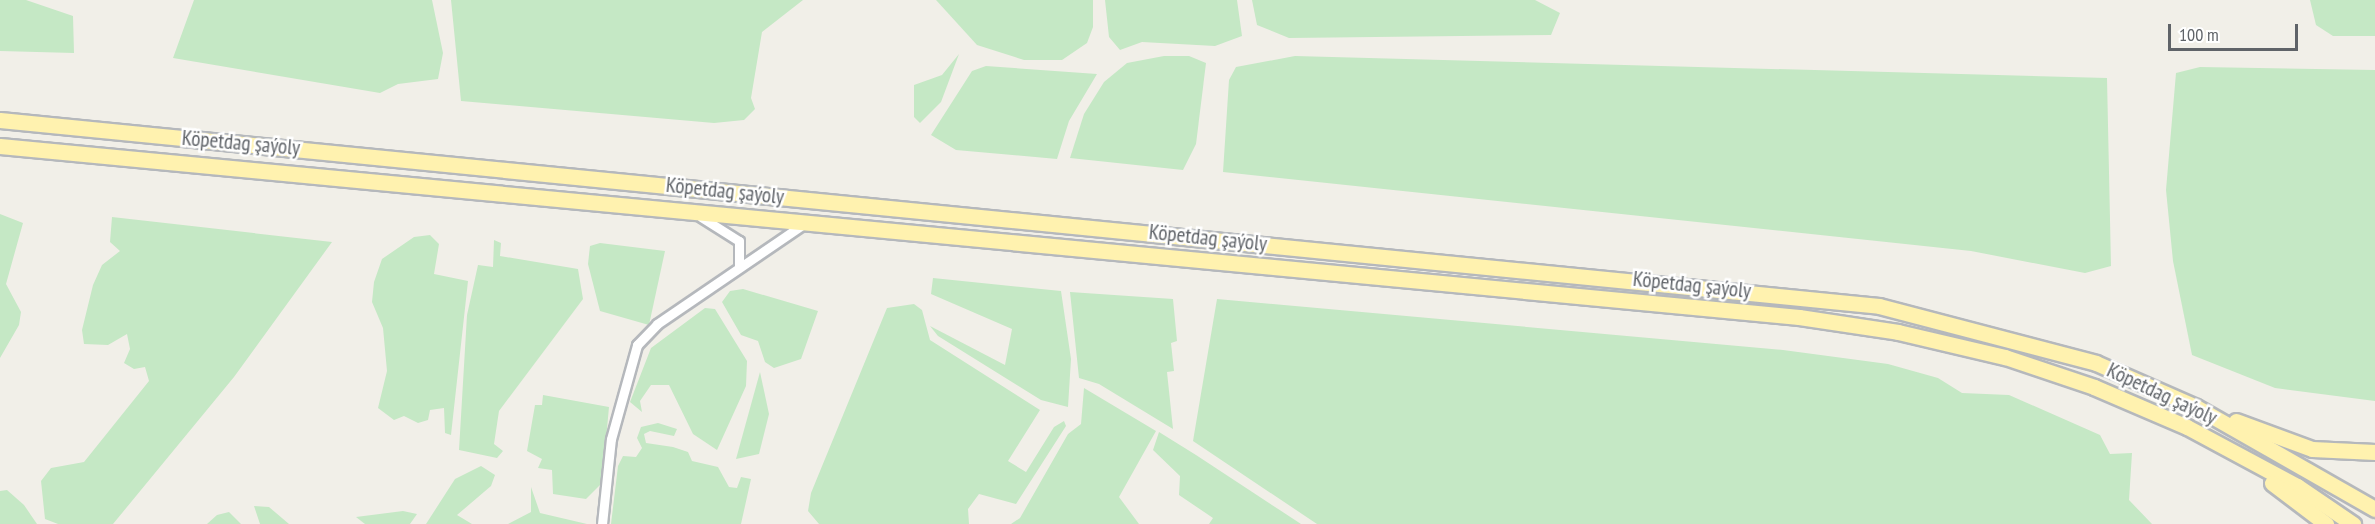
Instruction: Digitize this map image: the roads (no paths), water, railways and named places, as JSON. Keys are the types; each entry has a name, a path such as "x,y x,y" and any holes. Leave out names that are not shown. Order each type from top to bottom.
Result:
{"main road":[{"name":"Köpetdag şaýoly","path":"0,120 1879,306 2096,363 2196,407 2375,509"},
{"name":"Köpetdag şaýoly","path":"0,146 802,225 1810,319 1898,332 2005,357 2187,427 2297,486 2353,524"},
{"path":"2196,407 2312,449 2375,452"},
{"path":"2187,427 2326,524"}],"street":[{"path":"690,213 718,223 739,241 739,267"},
{"path":"602,524 611,439 638,345 657,324 802,225"}]}
